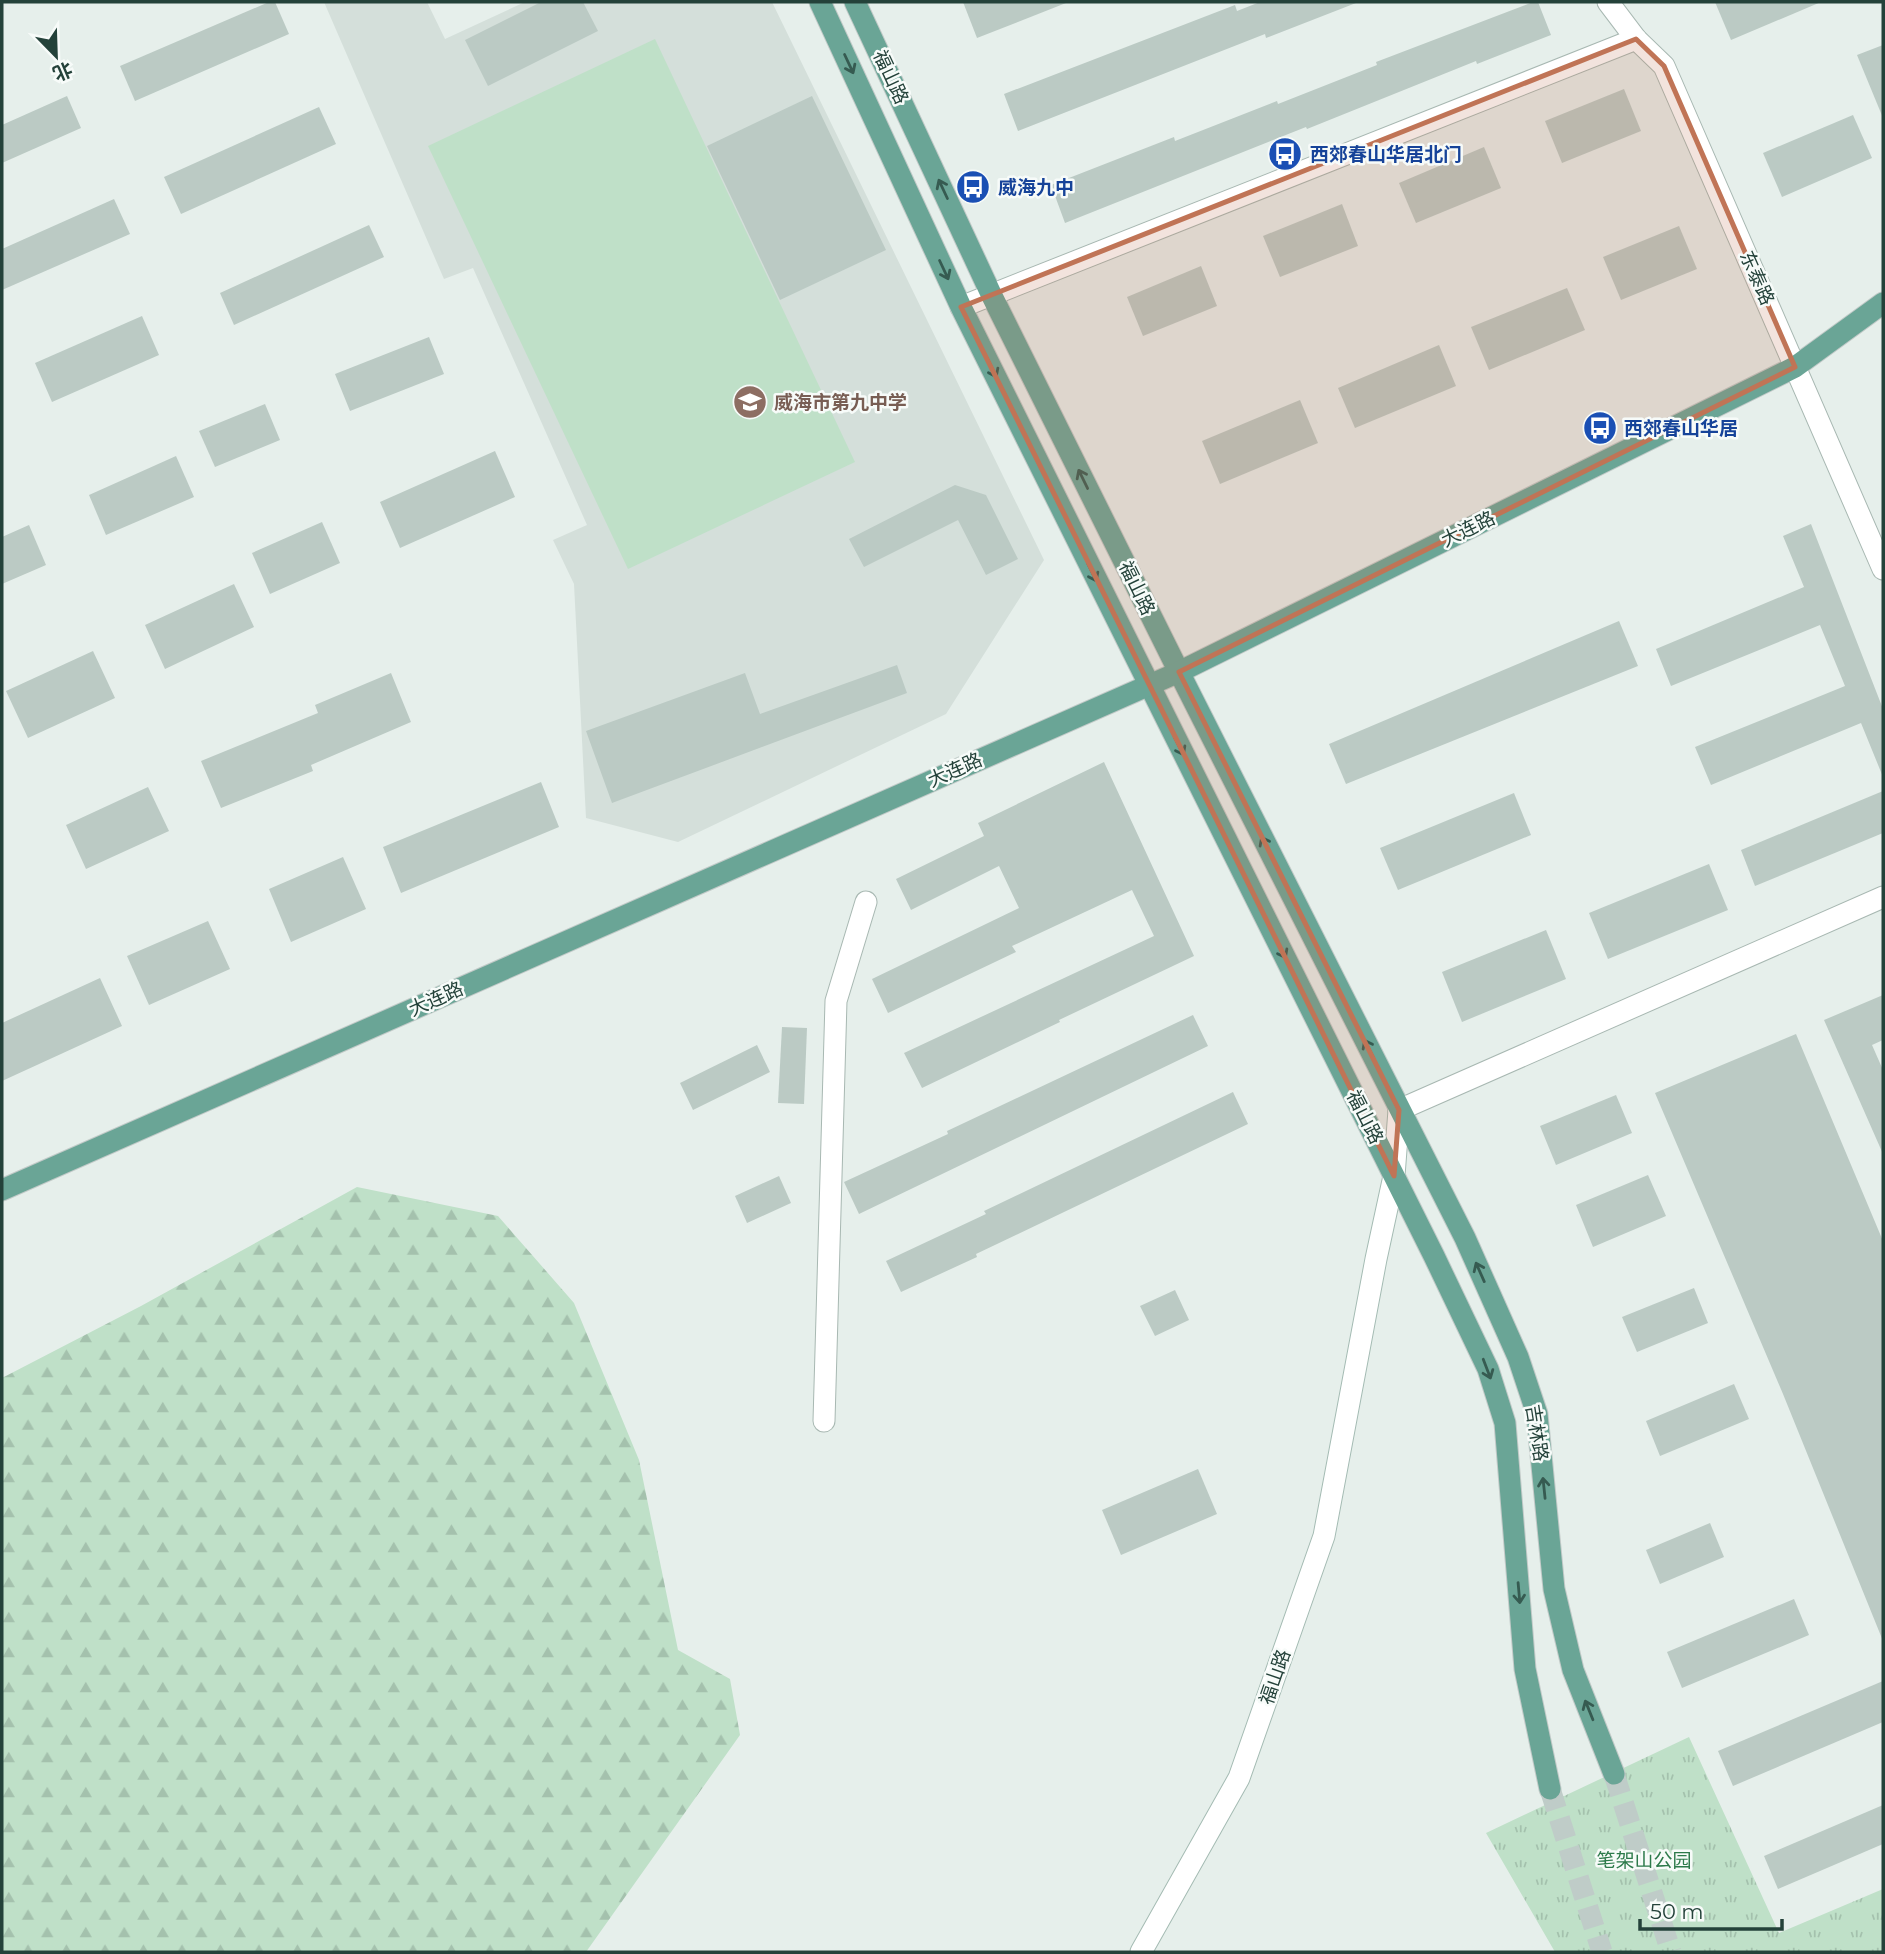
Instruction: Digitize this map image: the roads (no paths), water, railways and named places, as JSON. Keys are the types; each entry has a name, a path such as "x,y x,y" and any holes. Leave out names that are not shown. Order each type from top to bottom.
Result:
{"main road":[{"name":"福山路","path":"820,2 961,307 1394,1176"},
{"name":"福山路","path":"855,2 992,296 1399,1110"},
{"name":"大连路","path":"2,1190 1178,672 1795,367 1883,303"},
{"name":"吉林路","path":"1399,1110 1470,1250 1518,1357 1537,1414 1554,1589 1573,1670 1614,1774"},
{"name":"吉林路","path":"1394,1176 1488,1369 1505,1423 1525,1669 1550,1789"}],"street":[{"name":"东泰路","path":"1608,2 1636,38 1664,66 1883,569"},
{"path":"961,307 1636,38"},
{"path":"1399,1110 1883,897"},
{"path":"824,1421 836,1001 866,902"},
{"name":"福山路","path":"1141,1952 1239,1778 1324,1536 1394,1176 1399,1110"}],"tunnel":[{"path":"1614,1774 1671,1952"},
{"path":"1550,1789 1602,1952"}],"place":[{"name":"西郊春山华居北门","path":"1285,154"},
{"name":"威海九中","path":"973,187"},
{"name":"威海市第九中学","path":"750,402"},
{"name":"西郊春山华居","path":"1600,428"}],"park label":[{"name":"笔架山公园","path":"1644,1860"}]}
